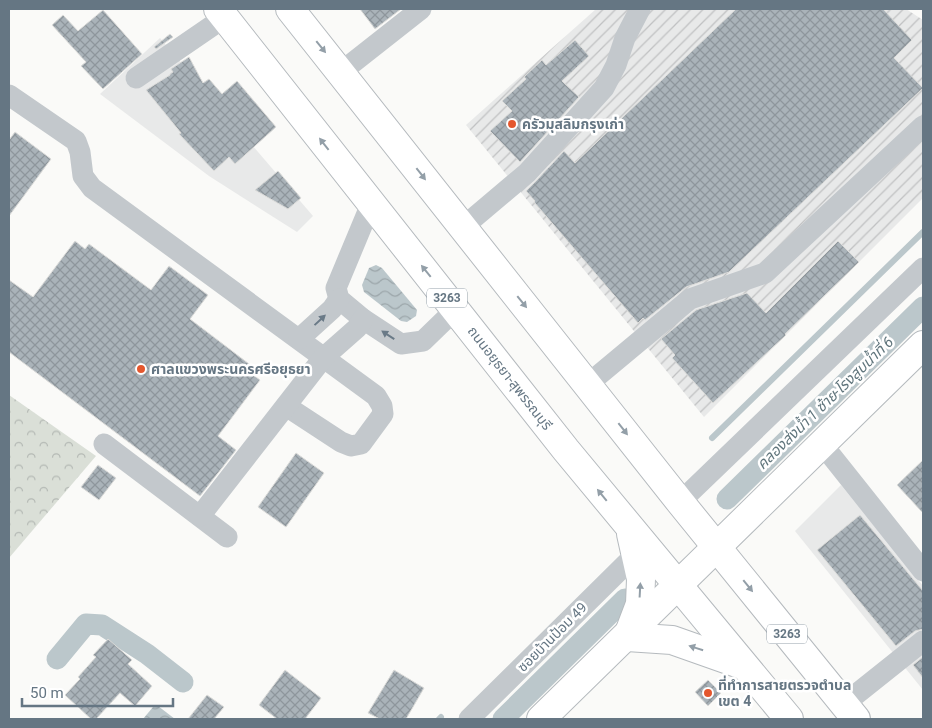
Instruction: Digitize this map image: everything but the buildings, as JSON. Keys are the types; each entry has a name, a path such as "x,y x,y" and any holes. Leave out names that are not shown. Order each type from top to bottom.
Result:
{"main road":[{"name":"3263","path":"290,9 680,502 850,712"},
{"name":"ถนนอยุธยา-สุพรรณบุรี","path":"222,13 371,204 629,528 789,719"},
{"path":"541,719 718,548 923,345"},
{"path":"627,637 640,604 641,579 629,528"},
{"path":"627,637 672,640 742,664"}],"street":[{"path":"341,72 421,9"},
{"path":"463,227 527,173 604,88 616,65 624,38 640,9"},
{"path":"136,78 222,13"},
{"path":"9,96 76,141 80,152 83,176 92,188 376,396 382,406 383,414 361,444 352,446 341,442 286,406"},
{"path":"588,384 690,299 765,272 923,126"},
{"path":"371,204 336,288 339,299 363,319 401,344 423,341 456,309"},
{"path":"680,502 923,268"},
{"path":"299,339 332,309 339,299"},
{"path":"200,516 323,358 357,328 363,319"},
{"path":"104,444 227,536"},
{"path":"822,444 923,571"},
{"name":"ซอยบ้านป้อม 49","path":"469,719 636,554"},
{"path":"850,712 923,641"}],"shaded area":[{"path":"596,9 906,9 923,20 923,198 704,417 466,125"},
{"path":"160,38 313,216 297,232 209,176 100,94"},
{"path":"841,485 923,586 923,690 795,531"}],"green space":[{"path":"9,395 96,456 9,558"}],"water":[{"path":"376,265 382,268 417,310 416,316 407,322 401,321 364,292 362,285 369,268"},
{"path":"158,706 175,719 143,719 153,707"}],"waterway":[{"path":"712,438 923,232"},
{"name":"คลองส่งน้ำ 1 ซ้าย-โรงสูบน้ำที่ 6","path":"727,499 923,307"},
{"name":"คลองส่งน้ำ 1 ซ้าย-โรงสูบน้ำที่ 6","path":"503,719 625,599"},
{"path":"57,659 86,624 102,625 147,654 183,682"}],"place":[{"name":"ครัวมุสลิมกรุงเก่า","path":"512,124"},
{"name":"ศาลแขวงพระนครศรีอยุธยา","path":"141,369"},
{"name":"ที่ทำการสายตรวจตำบล เขต 4","path":"708,693"}]}
